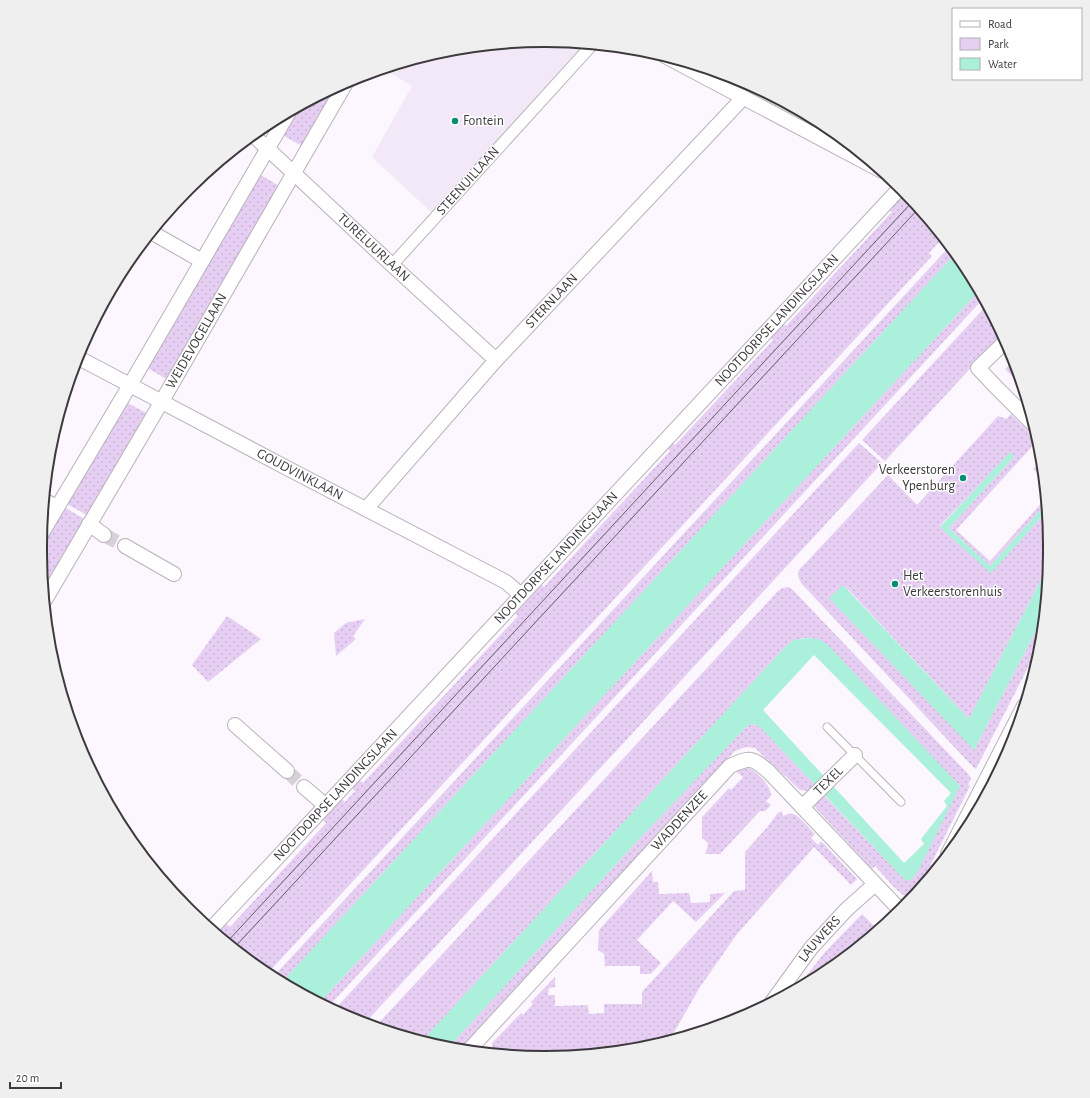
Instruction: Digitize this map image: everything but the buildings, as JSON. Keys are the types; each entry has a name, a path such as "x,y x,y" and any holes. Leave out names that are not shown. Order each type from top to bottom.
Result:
{"street":[{"name":"STEENUILLAAN","path":"392,265 588,49"},
{"path":"687,68 858,158"},
{"name":"WEIDEVOGELLAAN","path":"49,594 342,91"},
{"name":"STERNLAAN","path":"366,509 496,360 743,98"},
{"path":"48,514 51,504 130,385 283,122"},
{"name":"TURELUURLAAN","path":"257,139 496,360"},
{"name":"NOOTDORPSE LANDINGSLAAN","path":"215,925 896,192"},
{"path":"156,235 202,262"},
{"path":"1001,346 978,368 1026,417"},
{"name":"GOUDVINKLAAN","path":"83,360 506,582 521,594"},
{"path":"89,524 104,535"},
{"path":"125,546 174,574"},
{"path":"235,725 287,771"},
{"path":"968,816 1007,740"},
{"name":"TEXEL","path":"802,807 855,755"},
{"name":"WADDENZEE","path":"472,1046 730,766 742,761 752,760 759,763 769,772 896,906"},
{"path":"304,787 326,806"},
{"name":"LAUWERS","path":"779,992 811,948 846,910 875,884"}],"lane":[{"name":"TEXEL","path":"827,727 901,802"}],"shaded area":[{"name":"Fontein","path":"545,47 585,49 432,213 372,157 412,86 389,72 416,64 480,51"}],"green space":[{"path":"336,93 304,147 282,135 293,116"},
{"path":"259,174 281,187 168,380 146,367"},
{"path":"899,195 940,242 929,253 932,256 272,969 242,948 220,929 225,923 230,927 326,823 321,819 340,798 345,802 355,791 351,787 358,779 363,783 518,616 513,611 540,583 544,587 670,451 666,446 671,441 675,445 773,340 768,336 781,322 786,326 892,212 887,207"},
{"path":"946,250 952,258 286,978 277,973"},
{"path":"975,295 980,303 332,1003 323,999"},
{"path":"983,309 998,338 885,461 862,440"},
{"path":"1009,365 1014,378 1005,369"},
{"path":"126,402 148,414 88,516 66,503"},
{"path":"1011,414 1030,433 1032,446 956,530 990,561 1041,503 1042,509 990,566 949,528 1014,457 1010,453 940,526 991,572 1042,516 1042,577 969,719 844,585 974,750 1037,628 1030,663 976,769 802,584 798,574 799,570 888,475 917,505 998,416 1006,419"},
{"path":"859,443 882,463 369,1019 338,1006"},
{"path":"1036,466 1038,473 1033,469"},
{"path":"64,507 86,520 48,585 47,553 47,536"},
{"path":"789,587 793,590 969,775 971,779 968,784 970,786 928,871 906,896 890,883 875,866 872,869 814,806 823,794 903,878 960,786 818,639 800,639 792,642 784,648 426,1036 379,1023 778,591 782,588"},
{"path":"227,616 261,639 208,682 192,665"},
{"path":"365,619 353,636 356,639 336,656 334,633 346,623"},
{"path":"751,724 757,725 762,729 816,786 810,791 800,790 755,748 746,747 735,751 464,1044 453,1042 639,839 745,728"},
{"path":"749,768 760,776 769,788 771,796 766,801 771,805 765,811 760,811 720,854 705,854 708,843 702,838 702,817 729,788 731,790 743,777 737,772 740,769"},
{"path":"781,811 783,816 793,814 801,819 815,834 811,838 818,845 821,841 857,879 851,885 814,847 737,934 700,987 673,1034 610,1047 578,1050 545,1051 493,1048 492,1043 521,1013 523,1015 533,1004 531,1002 555,977 555,987 549,988 548,995 555,995 555,1006 588,1005 589,1014 604,1013 604,1004 642,1004 642,992 734,891 745,890 745,852"},
{"path":"652,871 653,882 658,882 659,894 689,893 691,903 710,902 710,894 725,893 696,922 673,901 637,940 661,963 651,974 640,974 640,966 605,966 604,954 598,950 599,930"},
{"path":"862,914 874,926 848,948 806,977 825,952"}],"water":[{"path":"952,258 975,295 323,999 286,978"},
{"path":"1010,452 1014,457 949,528 990,566 1042,509 1042,516 991,573 940,527"},
{"path":"1042,577 1037,628 974,750 829,598 843,585 969,719"},
{"path":"809,638 818,639 827,644 960,786 917,873 912,879 908,881 903,878 762,729 757,725 751,724 745,728 639,839 453,1042 426,1036 793,640","holes":["814,655 951,793 944,801 947,806 921,839 924,844 904,863 763,710"]}],"tunnel":[{"path":"104,535 125,546"},
{"path":"287,771 304,787"}],"tram line":[{"path":"230,938 909,206"},
{"path":"237,944 915,212"}],"place":[{"name":"Fontein","path":"455,121"},
{"name":"Verkeerstoren Ypenburg","path":"963,478"},
{"name":"Het Verkeerstorenhuis","path":"895,584"}]}
